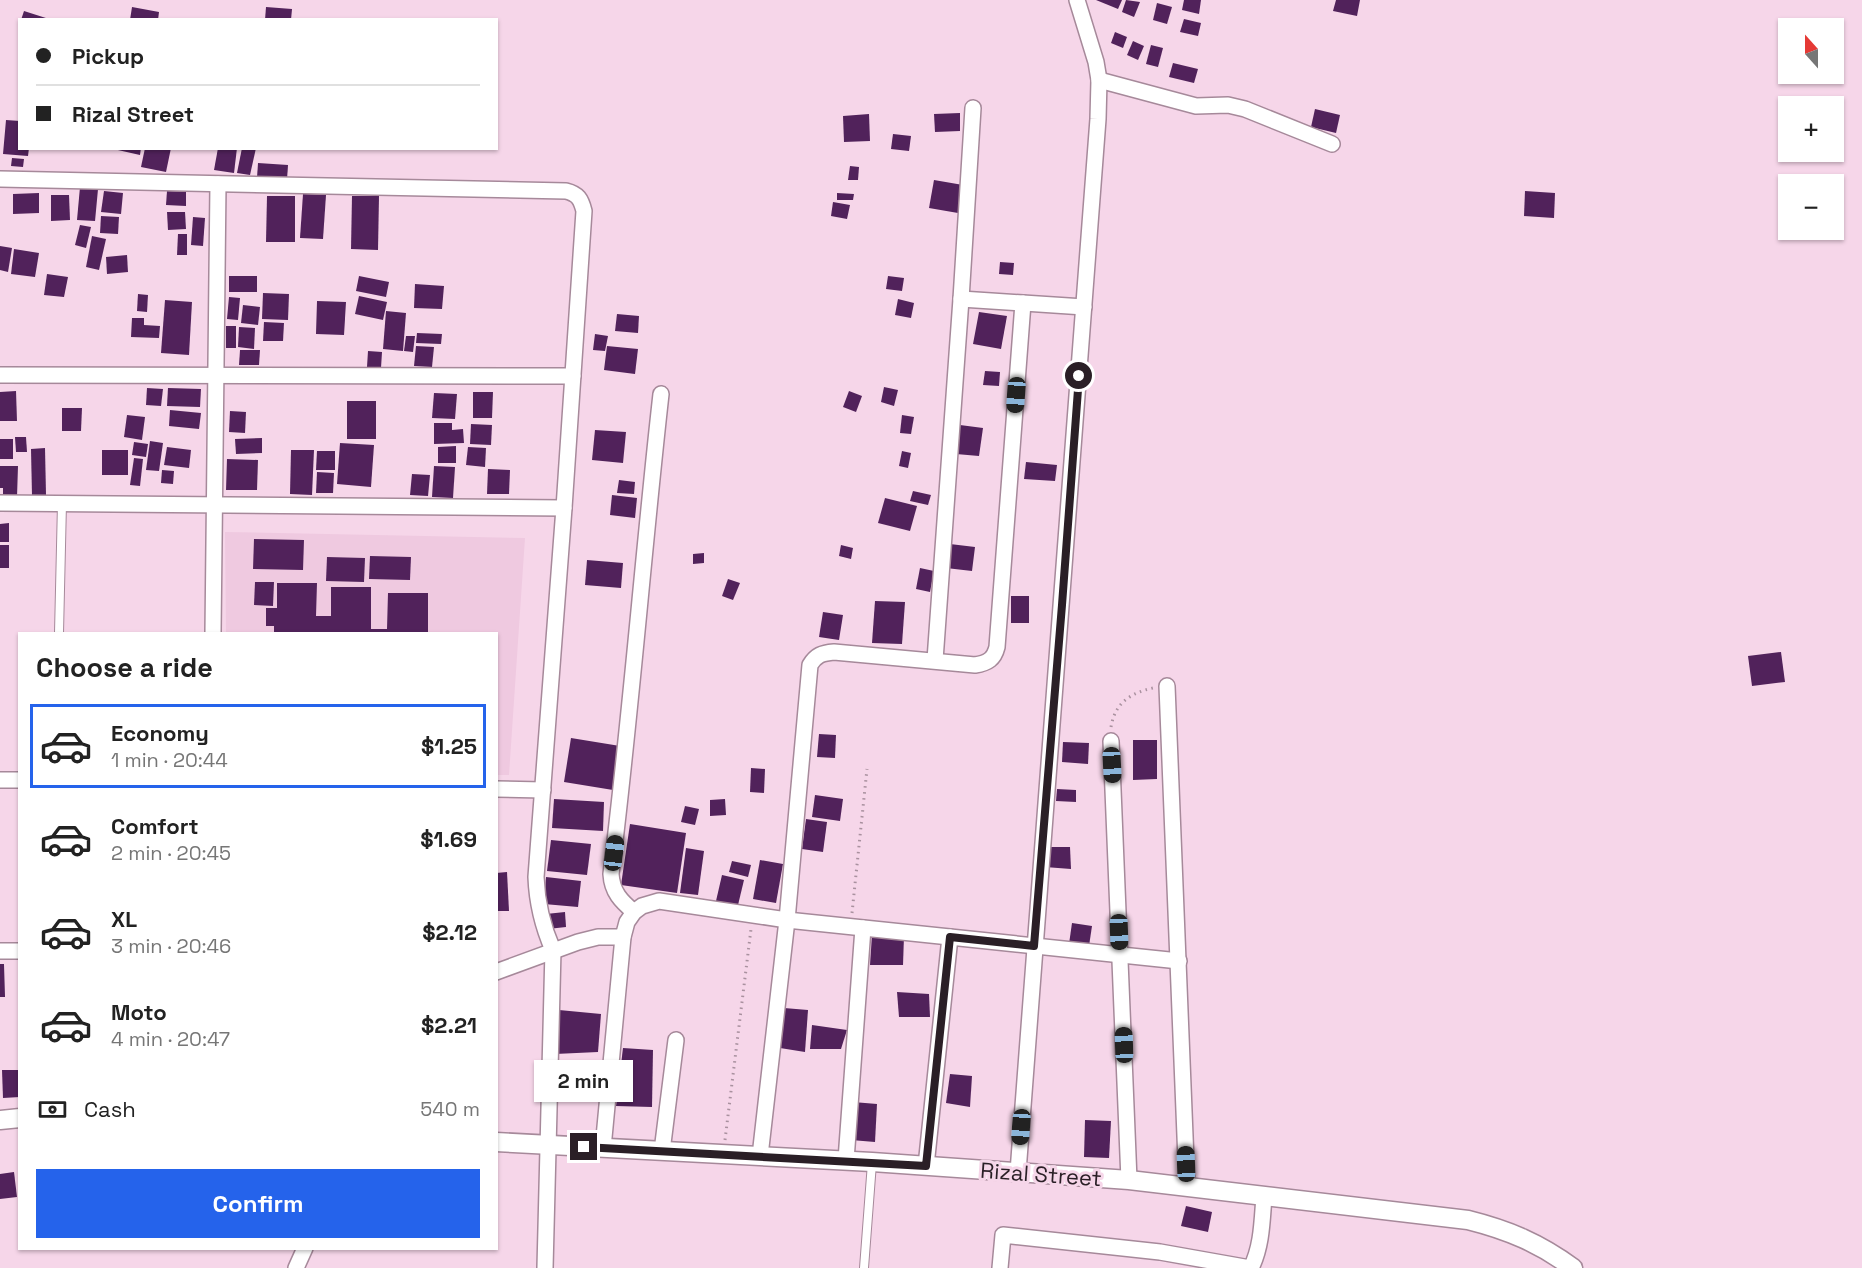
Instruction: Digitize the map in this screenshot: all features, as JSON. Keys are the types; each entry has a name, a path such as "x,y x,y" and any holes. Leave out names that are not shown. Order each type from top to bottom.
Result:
{"street":[{"path":"1018,1172 1098,119 1099,80 1096,62 1077,0"},
{"path":"1099,80 1196,106 1228,105 1245,109 1332,144"},
{"path":"935,660 973,108"},
{"path":"0,179 574,193 579,197 584,211 536,877 538,907 553,950 544,1268"},
{"path":"213,632 218,184"},
{"path":"961,299 1084,307"},
{"path":"760,1156 787,920 808,675 814,659 825,653 834,652 982,664 994,656 997,647 1023,303"},
{"path":"0,375 573,376"},
{"path":"634,912 615,893 611,884 611,874 627,744 643,554 661,394"},
{"path":"0,502 564,508"},
{"path":"1167,686 1187,1186"},
{"path":"1111,741 1129,1180"},
{"path":"0,780 18,780"},
{"path":"498,789 543,790"},
{"path":"603,1148 623,937 627,922 642,906 659,901 787,920 1179,962"},
{"path":"846,1160 857,927"},
{"path":"498,971 553,950 598,937 623,937"},
{"path":"926,1166 950,937"},
{"path":"0,951 18,951"},
{"path":"662,1151 676,1040"},
{"path":"0,1120 18,1118"},
{"name":"Rizal Street","path":"498,1142 846,1160 1187,1186 1468,1220 1500,1228 1537,1244 1573,1268"},
{"path":"1000,1268 1003,1235 1160,1252 1250,1268 1257,1255 1260,1241 1264,1196"},
{"path":"296,1268 304,1250"}],"lane":[{"path":"59,632 62,503"},
{"path":"864,1268 872,1162"}],"path":[{"path":"1111,741 1111,724 1116,708 1124,700 1135,693 1167,686"},
{"path":"857,927 867,769"},
{"path":"724,1154 752,915"}],"shaded area":[{"path":"225,532 525,538 509,775 498,775 498,632 226,632"}],"building":[{"path":"1096,0 1122,0 1118,9"},
{"path":"1126,0 1140,2 1134,17 1122,12"},
{"path":"1184,0 1201,0 1199,14 1182,10"},
{"path":"1336,0 1360,0 1357,16 1333,11"},
{"path":"1157,3 1172,7 1167,24 1153,20"},
{"path":"132,7 159,12 158,18 130,18"},
{"path":"266,7 292,9 291,18 265,18"},
{"path":"24,11 46,18 22,18"},
{"path":"1184,19 1201,23 1198,36 1180,32"},
{"path":"1115,32 1127,37 1123,48 1111,43"},
{"path":"1133,41 1144,46 1138,60 1127,55"},
{"path":"1151,45 1163,48 1158,67 1146,64"},
{"path":"1173,63 1198,69 1194,83 1169,77"},
{"path":"1315,109 1340,115 1336,133 1311,127"},
{"path":"960,113 960,131 935,132 934,114"},
{"path":"869,114 870,141 844,142 843,116"},
{"path":"6,120 18,121 18,150 29,150 28,156 3,154"},
{"path":"893,134 911,136 909,151 891,149"},
{"path":"118,150 141,150 140,155"},
{"path":"145,150 171,150 166,172 141,167"},
{"path":"218,150 237,150 234,173 214,170"},
{"path":"242,150 256,150 250,175 237,173"},
{"path":"12,158 24,159 23,167 11,166"},
{"path":"258,163 288,165 287,180 257,178"},
{"path":"850,166 859,167 858,180 848,180"},
{"path":"934,180 963,185 958,213 929,208"},
{"path":"80,187 98,189 95,221 77,220"},
{"path":"104,191 123,193 121,214 101,212"},
{"path":"167,191 186,192 186,206 166,205"},
{"path":"1525,191 1555,193 1554,218 1524,216"},
{"path":"39,193 39,213 13,214 13,194"},
{"path":"837,193 854,194 853,200 837,200"},
{"path":"303,194 326,195 323,239 300,238"},
{"path":"51,195 69,195 70,220 51,221"},
{"path":"267,196 295,196 295,242 266,242"},
{"path":"352,196 379,196 378,250 351,249"},
{"path":"833,202 850,205 847,219 831,216"},
{"path":"167,212 185,212 186,229 168,230"},
{"path":"101,216 119,217 118,234 100,233"},
{"path":"193,217 205,218 203,246 191,245"},
{"path":"80,225 91,227 86,248 75,245"},
{"path":"178,234 187,234 187,255 177,255"},
{"path":"92,236 106,239 99,270 86,267"},
{"path":"0,246 12,248 8,272 0,270"},
{"path":"14,249 39,253 35,277 11,274"},
{"path":"127,255 128,272 107,274 106,257"},
{"path":"1000,262 1014,263 1013,275 999,274"},
{"path":"47,274 68,277 64,297 44,295"},
{"path":"229,276 257,276 257,292 229,292"},
{"path":"359,276 389,282 386,297 356,291"},
{"path":"888,276 904,278 902,291 886,289"},
{"path":"415,284 444,286 442,309 414,308"},
{"path":"263,293 289,294 288,320 262,319"},
{"path":"138,294 148,295 147,312 137,311"},
{"path":"359,296 387,302 383,320 355,314"},
{"path":"229,297 240,298 238,320 227,319"},
{"path":"898,299 914,303 911,318 895,315"},
{"path":"165,300 192,302 189,355 161,353"},
{"path":"317,301 346,302 344,335 316,334"},
{"path":"243,305 260,307 258,325 241,323"},
{"path":"386,311 406,313 403,351 383,349"},
{"path":"979,312 1007,316 1001,349 973,344"},
{"path":"617,314 639,316 638,333 615,331"},
{"path":"132,318 144,318 144,325 160,326 159,338 131,337"},
{"path":"264,322 284,323 283,341 263,341"},
{"path":"226,326 236,326 236,348 226,348"},
{"path":"239,327 255,328 254,349 238,347"},
{"path":"417,333 442,334 441,344 416,343"},
{"path":"595,334 608,336 605,351 593,350"},
{"path":"406,336 415,336 413,352 404,351"},
{"path":"416,346 434,347 432,367 414,366"},
{"path":"607,346 638,349 635,374 604,370"},
{"path":"240,350 260,350 259,365 239,365"},
{"path":"368,351 382,352 381,368 367,367"},
{"path":"985,371 1000,372 999,386 983,385"},
{"path":"884,387 898,390 894,406 881,402"},
{"path":"147,388 163,389 161,406 146,405"},
{"path":"168,388 201,389 200,407 167,406"},
{"path":"16,391 17,421 0,421 0,392"},
{"path":"849,391 862,396 856,412 843,407"},
{"path":"473,392 493,392 492,418 473,418"},
{"path":"434,393 457,394 455,419 432,418"},
{"path":"347,401 376,401 376,439 347,439"},
{"path":"62,408 82,408 81,431 62,431"},
{"path":"170,410 201,413 199,429 169,426"},
{"path":"230,411 246,412 245,433 229,432"},
{"path":"127,415 145,417 142,440 124,437"},
{"path":"902,415 914,417 911,434 900,433"},
{"path":"434,423 452,423 452,430 463,429 464,443 434,444"},
{"path":"471,424 492,425 491,445 470,444"},
{"path":"960,425 983,428 979,456 956,454"},
{"path":"595,430 626,432 623,463 592,460"},
{"path":"15,437 26,437 27,452 16,452"},
{"path":"262,438 262,453 236,454 235,439"},
{"path":"0,439 13,439 13,459 0,459"},
{"path":"150,441 163,443 159,471 146,470"},
{"path":"134,442 148,444 146,457 132,455"},
{"path":"340,443 374,445 371,487 337,484"},
{"path":"456,446 456,463 438,463 438,447"},
{"path":"167,447 191,450 189,468 164,465"},
{"path":"468,447 486,448 485,467 466,465"},
{"path":"45,448 46,495 32,496 31,449"},
{"path":"102,450 128,450 128,475 102,475"},
{"path":"291,450 314,450 312,495 290,494"},
{"path":"317,451 335,451 335,470 316,470"},
{"path":"902,451 911,453 908,468 899,466"},
{"path":"134,458 143,459 140,486 130,485"},
{"path":"227,459 258,460 257,490 226,490"},
{"path":"1026,462 1057,465 1055,481 1024,479"},
{"path":"0,466 18,466 17,497 3,496 3,488 0,488"},
{"path":"434,466 455,467 453,498 432,497"},
{"path":"488,469 510,470 509,494 487,494"},
{"path":"162,470 174,471 173,484 161,483"},
{"path":"317,472 334,473 333,493 316,493"},
{"path":"412,474 430,475 428,496 410,495"},
{"path":"619,480 635,482 634,494 617,493"},
{"path":"913,491 931,495 928,505 910,501"},
{"path":"612,495 637,498 635,518 610,515"},
{"path":"885,498 917,506 910,531 878,523"},
{"path":"9,523 9,542 0,542 0,524"},
{"path":"254,539 304,540 303,570 253,569"},
{"path":"950,544 975,547 972,571 946,568"},
{"path":"0,545 9,545 9,568 0,568"},
{"path":"841,545 853,548 851,559 839,556"},
{"path":"704,553 704,563 693,564 693,554"},
{"path":"370,556 411,557 410,580 369,579"},
{"path":"327,557 365,558 364,582 326,581"},
{"path":"587,560 623,563 621,588 585,585"},
{"path":"920,568 934,571 930,592 916,589"},
{"path":"728,579 740,583 733,600 722,596"},
{"path":"255,582 274,582 273,606 254,605"},
{"path":"277,583 317,583 316,616 331,616 331,587 371,587 371,629 387,629 388,593 428,593 428,632 274,632 274,626 266,626 266,608 277,608"},
{"path":"1011,596 1029,596 1029,623 1011,623"},
{"path":"875,601 905,602 902,644 872,643"},
{"path":"823,612 843,615 839,640 819,637"},
{"path":"1781,652 1785,682 1752,686 1748,656"},
{"path":"819,734 836,735 835,758 817,757"},
{"path":"571,738 620,746 613,790 564,782"},
{"path":"1133,740 1157,740 1157,779 1133,780"},
{"path":"1063,742 1089,743 1088,764 1062,762"},
{"path":"751,768 765,769 764,793 750,792"},
{"path":"1057,789 1076,790 1076,802 1056,801"},
{"path":"815,795 843,799 840,821 812,817"},
{"path":"554,799 604,802 603,831 552,828"},
{"path":"725,799 726,815 710,816 710,800"},
{"path":"685,806 699,809 695,825 681,822"},
{"path":"806,819 827,822 823,852 802,849"},
{"path":"630,824 686,833 677,893 621,885"},
{"path":"551,840 591,844 587,875 547,871"},
{"path":"1047,847 1070,847 1071,869 1045,867"},
{"path":"686,848 704,851 698,895 680,893"},
{"path":"760,860 783,864 776,903 753,899"},
{"path":"732,861 751,865 748,877 729,872"},
{"path":"507,872 509,911 498,911 498,873"},
{"path":"722,875 744,880 738,905 716,901"},
{"path":"546,877 581,881 578,907 544,904"},
{"path":"565,912 566,927 548,929 546,914"},
{"path":"1072,923 1092,926 1089,946 1069,944"},
{"path":"872,934 904,936 903,965 870,965"},
{"path":"0,964 4,964 5,997 0,997"},
{"path":"897,992 929,994 930,1017 899,1017"},
{"path":"784,1008 808,1010 805,1052 780,1048"},
{"path":"559,1010 601,1014 598,1052 555,1054"},
{"path":"812,1025 847,1030 841,1049 810,1049"},
{"path":"623,1048 653,1050 652,1107 616,1106"},
{"path":"2,1070 18,1070 18,1097 3,1098"},
{"path":"950,1074 972,1076 970,1107 946,1103"},
{"path":"853,1102 877,1104 875,1142 851,1140"},
{"path":"1085,1120 1111,1121 1109,1158 1084,1157"},
{"path":"14,1172 17,1197 0,1199 0,1174"},
{"path":"1186,1206 1212,1212 1208,1232 1181,1226"}],"route":[{"path":"584,1147 926,1166 950,937 1034,946 1079,376"}]}
